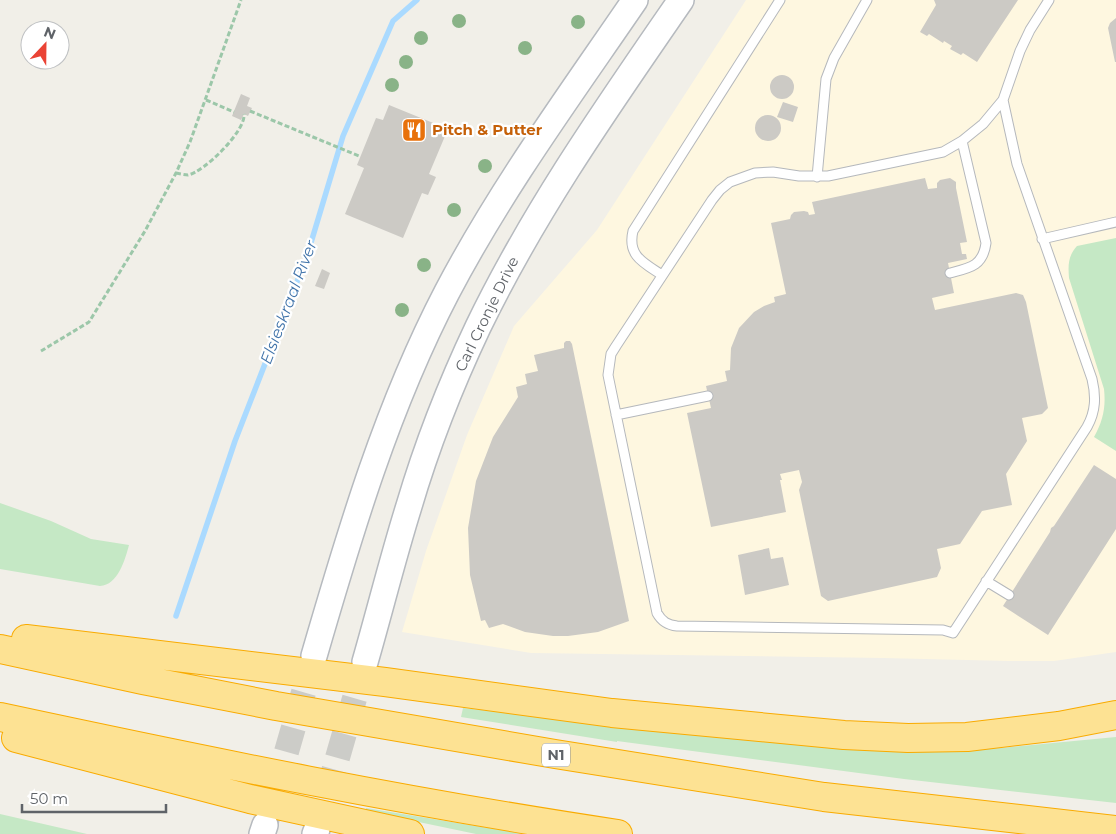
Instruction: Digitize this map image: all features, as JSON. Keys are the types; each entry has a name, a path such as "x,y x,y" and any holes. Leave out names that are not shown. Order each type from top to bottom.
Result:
{"highway":[{"path":"0,636 97,646 385,682 612,713 844,735 908,738 967,737 1059,726 1116,715"},
{"name":"N1","path":"0,649 276,706 555,754 824,797 1116,830"},
{"path":"0,717 360,791 618,834"},
{"path":"0,733 250,799 410,834"}],"main road":[{"path":"314,656 342,559 374,463 419,351 447,292 514,179 635,0"},
{"name":"Carl Cronje Drive","path":"365,662 409,505 444,408 478,327 527,232 680,0"}],"lane":[{"path":"662,276 640,261 636,256 632,246 633,231 780,0"},
{"path":"817,177 826,78 834,58 867,0"},
{"path":"1003,100 1018,164 1042,239 1092,379 1094,408 1087,427 953,633 943,630 670,626 657,614 608,374 611,354 720,190 730,182 748,174 764,171 817,177 839,174 943,152 962,142 983,124 1003,100 1020,51 1030,30 1049,0"},
{"path":"950,273 972,267 978,263 986,243 962,142"},
{"path":"1042,239 1116,222"},
{"path":"616,415 708,396"},
{"path":"986,581 1009,595"}],"path":[{"path":"41,351 89,322 145,231 176,173 206,100 241,0"},
{"path":"206,100 234,112"},
{"path":"250,111 359,156"},
{"path":"176,173 188,175 214,158 233,140 242,126 244,114"}],"shaded area":[{"path":"746,0 1116,0 1116,652 1054,661 531,653 402,632 426,551 467,435 514,326 597,230"}],"green space":[{"path":"1116,238 1116,451 1094,437 1103,414 1105,402 1104,389 1069,278 1069,261 1077,246"},
{"path":"0,503 51,521 91,539 129,545 120,571 112,581 100,586 0,569"},
{"path":"463,708 816,745 946,750 1001,748 1116,737 1116,803 904,779 617,742 461,717"},
{"path":"366,808 526,834 476,834 366,811"},
{"path":"0,814 87,834 0,834"}],"building":[{"path":"934,0 1018,0 977,62 963,53 961,55 950,49 952,46 944,41 943,43 929,34 927,36 920,32 936,5"},
{"path":"1116,18 1115,62 1108,28 1110,23"},
{"path":"777,75 787,75 794,82 794,92 787,99 777,99 770,92 770,82"},
{"path":"241,94 250,98 247,106 252,108 248,116 244,114 241,120 232,116"},
{"path":"783,102 798,107 793,122 777,117"},
{"path":"389,105 448,129 429,174 436,177 428,195 422,193 403,238 345,214 364,168 357,165 376,118 383,120"},
{"path":"768,115 777,119 781,128 777,137 768,141 759,137 755,128 759,119"},
{"path":"925,178 928,189 937,188 937,183 940,180 950,178 956,182 967,242 960,243 962,254 966,254 967,259 948,263 954,293 932,298 935,310 1016,293 1023,295 1048,408 1042,414 1022,418 1027,441 1006,474 1012,505 982,511 960,544 937,549 941,568 937,577 828,601 821,596 799,490 802,482 799,470 780,474 786,512 711,527 687,413 711,408 706,386 727,381 725,371 730,370 731,348 739,328 754,312 775,302 774,297 786,294 771,223 790,219 794,212 804,211 808,212 809,215 815,214 812,202"},
{"path":"322,269 330,273 324,289 315,286"},
{"path":"566,341 570,341 572,344 629,621 598,632 568,636 525,632 503,624 489,628 485,620 481,621 470,575 468,528 476,481 493,437 518,397 516,387 527,384 525,374 538,371 534,355 564,348"},
{"path":"1094,465 1116,479 1116,529 1048,635 1003,606 1051,528"},
{"path":"769,548 771,559 783,557 789,585 745,595 738,555"}],"waterway":[{"name":"Elsieskraal River","path":"176,616 235,441 307,256 343,136 393,21 417,0"}],"tunnel":[{"path":"266,823 314,656"},
{"path":"317,829 365,662"}],"place":[{"name":"Pitch & Putter","path":"414,130"}]}
